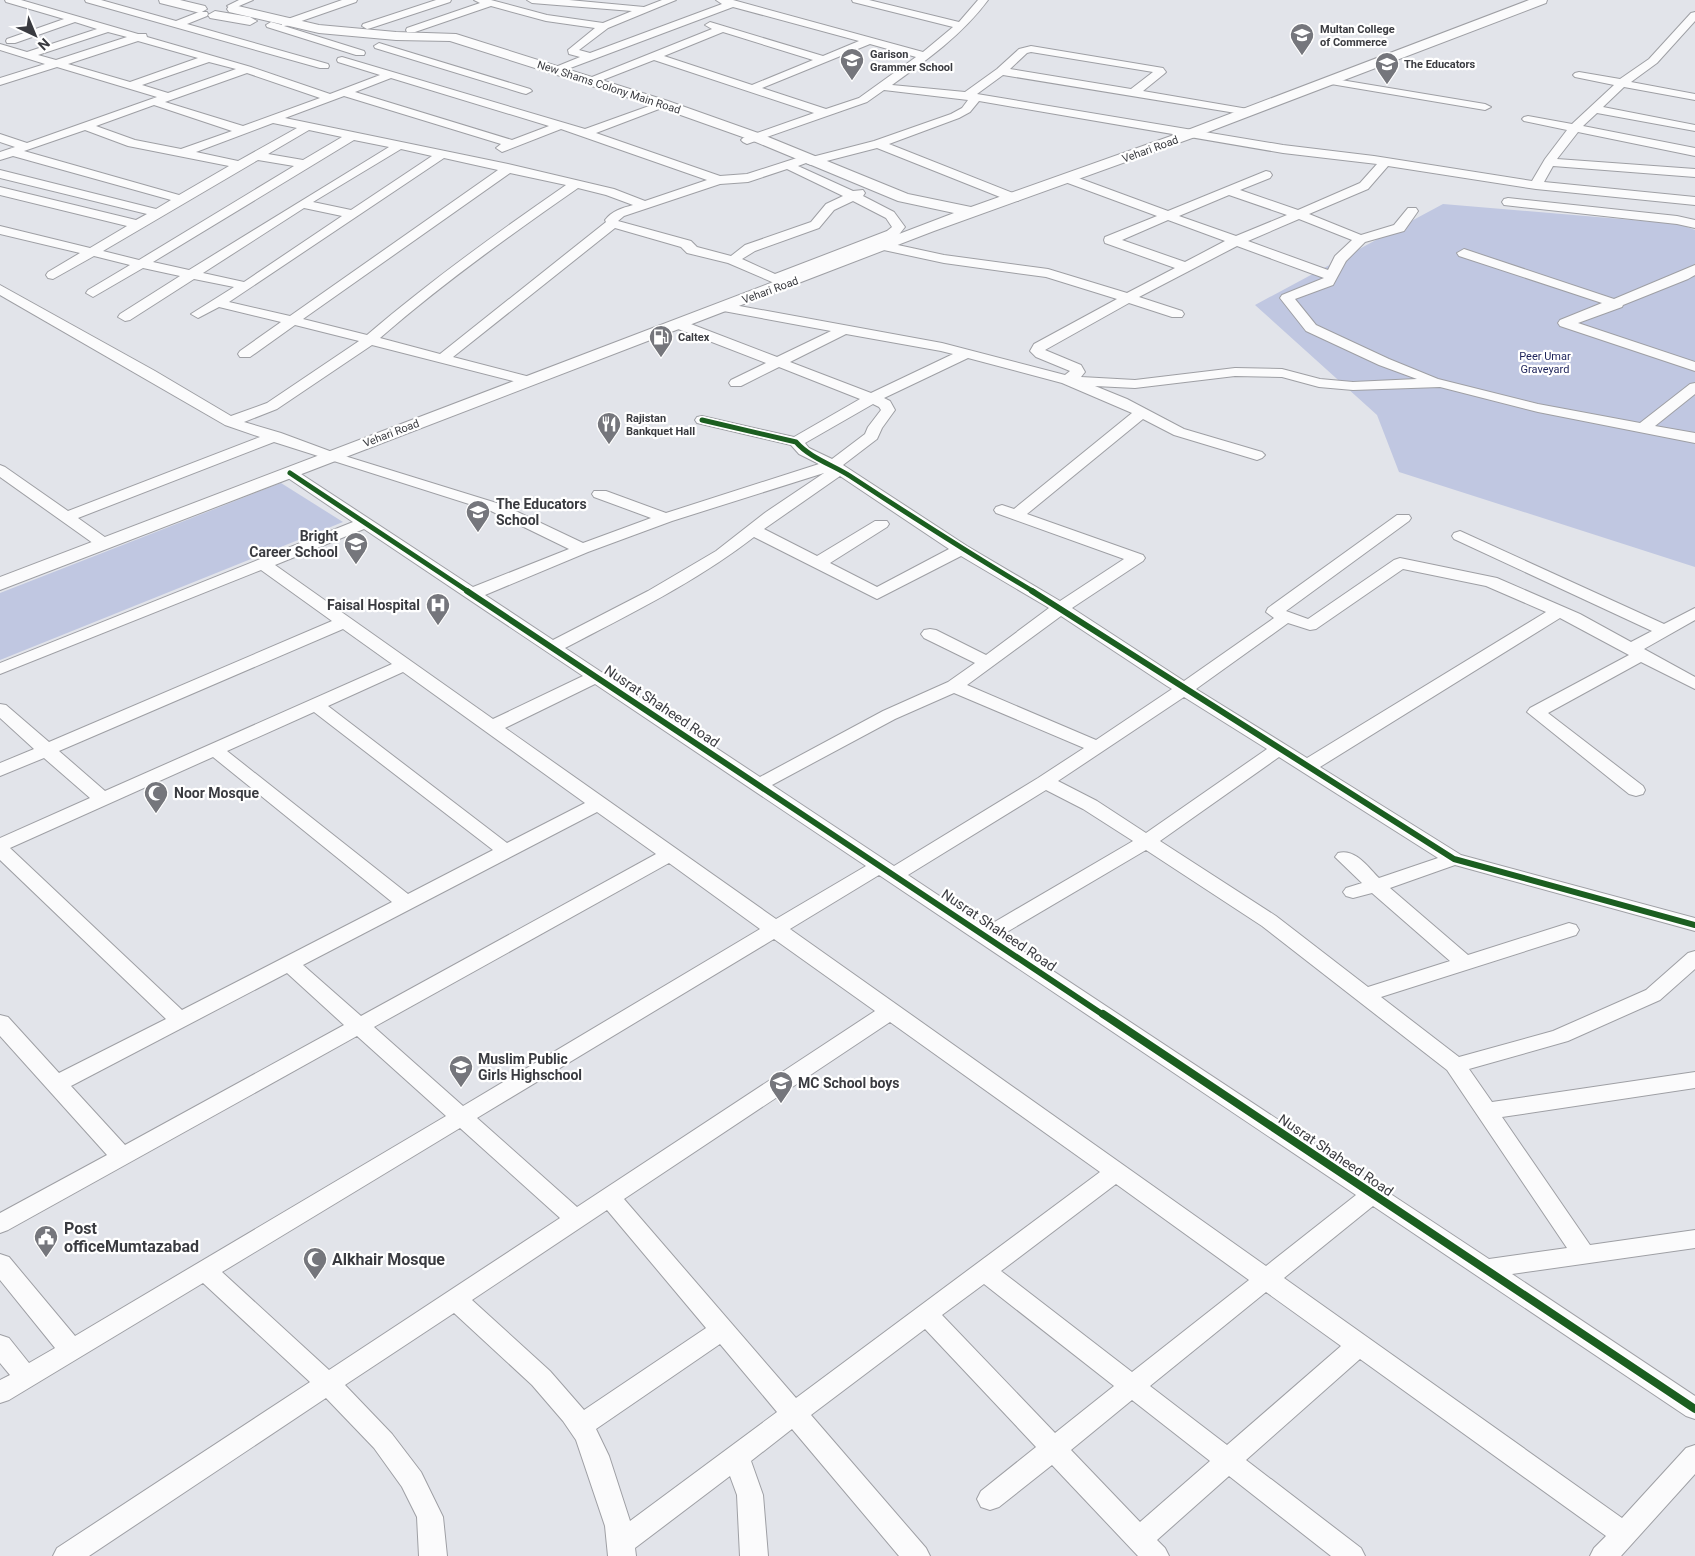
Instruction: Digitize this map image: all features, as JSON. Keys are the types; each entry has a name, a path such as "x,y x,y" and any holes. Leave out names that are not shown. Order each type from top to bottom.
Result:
{"main road":[{"path":"165,0 207,11"},
{"path":"187,0 207,11"},
{"name":"Vehari Road","path":"0,584 678,324 780,282 884,246 972,212 1070,179 1541,0"},
{"name":"New Shams Colony Main Road","path":"207,11 233,8 286,23 319,29 452,38 591,81 751,138 800,162 870,188 904,198 972,212"},
{"name":"New Shams Colony Main Road","path":"207,11 310,33 448,43 659,106"},
{"name":"New Shams Colony Main Road","path":"870,188 902,205 928,228"}],"street":[{"path":"10,0 247,69 329,97"},
{"path":"90,0 324,66"},
{"path":"233,8 248,0"},
{"path":"286,23 352,0"},
{"path":"367,26 446,0"},
{"path":"479,0 546,18 604,26"},
{"path":"532,0 646,10"},
{"path":"591,57 573,52 604,26 671,0"},
{"path":"722,0 925,56"},
{"path":"857,0 961,26"},
{"path":"751,138 863,100 925,56 961,26 983,0"},
{"path":"763,10 776,2"},
{"path":"411,30 491,3"},
{"path":"557,70 733,3"},
{"path":"0,82 140,37 207,11"},
{"path":"1536,185 1549,162 1575,128 1622,83 1653,60 1695,15"},
{"path":"11,41 76,19"},
{"path":"690,20 822,59"},
{"path":"271,26 360,53"},
{"path":"0,60 109,28"},
{"path":"591,81 722,29"},
{"path":"284,81 396,39"},
{"path":"751,89 869,40"},
{"path":"379,46 526,91"},
{"path":"0,47 169,98"},
{"path":"613,223 611,220 620,213 718,180 748,178 800,162 878,144 955,116 966,110 971,97 1023,51 1031,49 1159,70 1160,72 1132,94"},
{"path":"653,56 826,113"},
{"path":"130,86 209,58"},
{"path":"342,60 585,133 718,180"},
{"path":"0,156 247,69"},
{"path":"1001,71 1248,112"},
{"path":"1579,74 1695,97"},
{"path":"183,153 390,75"},
{"path":"1329,81 1485,107"},
{"path":"882,87 971,97 1283,149 1536,185 1695,201"},
{"path":"342,92 513,144"},
{"path":"154,102 242,130"},
{"path":"585,133 659,106"},
{"path":"1595,109 1695,128"},
{"path":"271,119 508,168 610,192 645,205"},
{"path":"1528,119 1695,152"},
{"path":"85,126 132,143 240,165"},
{"path":"53,275 308,126"},
{"path":"471,160 559,126"},
{"path":"93,293 352,136"},
{"path":"0,138 26,146"},
{"path":"878,144 1014,198"},
{"path":"125,317 302,204 398,146"},
{"path":"13,152 181,199"},
{"path":"198,314 246,286 441,155"},
{"path":"257,156 304,164"},
{"path":"613,223 686,244 692,250 732,260 780,282 897,230 899,227 890,215 852,196 800,162"},
{"path":"1067,380 1078,372 1076,368 1041,354 1037,351 1039,347 1236,241 1297,214 1317,208 1364,186 1385,162"},
{"path":"1549,162 1695,174"},
{"path":"245,354 508,168"},
{"path":"0,174 158,213"},
{"path":"1186,267 1110,240 1266,175"},
{"path":"1070,179 1332,276"},
{"path":"230,422 272,406 369,341 399,315 535,212 576,184"},
{"path":"732,260 750,248 815,225 830,207 870,188"},
{"path":"0,191 139,225"},
{"path":"1230,191 1297,214 1360,239"},
{"path":"1508,202 1677,220 1695,224"},
{"path":"302,204 354,214"},
{"path":"1412,211 1399,228 1360,239 1340,259 1328,282 1287,298 1311,328 1384,362 1440,383 1538,408 1695,438"},
{"path":"442,359 504,312 613,223"},
{"path":"0,230 141,264 246,286"},
{"path":"884,246 944,259 1048,273 1176,314"},
{"path":"1464,253 1616,304"},
{"path":"1695,269 1683,276 1565,324 1695,367"},
{"path":"0,289 150,374 230,422 276,436 330,456 497,508 582,549"},
{"path":"217,303 293,320 529,381"},
{"path":"723,306 966,353 1067,380 1122,402 1179,432 1257,455"},
{"path":"552,648 654,596 722,554 865,444 888,410 886,404 872,398 780,361 678,324"},
{"path":"736,383 845,329"},
{"path":"796,442 872,398 966,353"},
{"path":"1067,380 1135,384 1235,372 1282,374 1319,383 1353,386 1440,383"},
{"path":"1644,427 1695,387"},
{"path":"1009,513 1141,413"},
{"path":"702,420 796,442 804,451 836,467 961,549 1454,859 1695,925"},
{"path":"65,517 276,436"},
{"path":"472,594 582,549 666,518 836,467"},
{"path":"0,470 103,543"},
{"name":"Nusrat Shaheed Road","path":"290,473 1695,1409"},
{"path":"600,494 666,518"},
{"path":"759,785 889,715 954,686 1059,609 1138,558 1009,513"},
{"path":"1403,518 1274,612 1310,625 1400,563 1491,582 1558,611 1695,684"},
{"path":"0,669 365,523"},
{"path":"818,563 881,524"},
{"path":"754,530 877,594 961,549"},
{"path":"1460,536 1664,630"},
{"path":"263,564 1624,1534"},
{"path":"1308,766 1558,611"},
{"path":"1636,790 1536,712 1637,652 1664,630 1695,613"},
{"path":"0,1393 775,929 887,871 1046,782 1184,689 1286,617"},
{"path":"0,770 345,622"},
{"path":"930,634 987,662"},
{"path":"180,1020 0,847 405,665"},
{"path":"492,727 596,677"},
{"path":"954,686 1098,747"},
{"path":"316,705 506,851"},
{"path":"0,709 103,800"},
{"path":"985,936 1146,842 1279,749"},
{"path":"216,750 406,903"},
{"path":"1046,782 1090,805 1269,921 1455,1065 1584,1255"},
{"path":"57,1084 599,803"},
{"path":"0,1224 670,854"},
{"path":"1346,857 1376,886 1465,963"},
{"path":"1353,892 1454,859"},
{"path":"1365,995 1569,930"},
{"path":"1455,1065 1560,1036 1653,995 1695,958"},
{"path":"288,963 576,1219"},
{"path":"67,1556 891,1011"},
{"path":"0,1022 122,1157"},
{"path":"1487,1112 1695,1080"},
{"path":"455,1299 535,1374 570,1410 581,1426 601,1472 622,1549 736,1457 1116,1172"},
{"path":"990,1499 1372,1194"},
{"path":"610,1197 916,1556"},
{"path":"1486,1269 1695,1239"},
{"path":"0,1263 72,1350"},
{"path":"206,1270 328,1384 383,1441 412,1480 430,1517 433,1556"},
{"path":"984,1271 1351,1556"},
{"path":"926,1314 1147,1548 1228,1461 1359,1345"},
{"path":"581,1426 723,1329"},
{"path":"0,1345 26,1378"},
{"path":"1604,1556 1695,1456"},
{"path":"736,1457 750,1495 754,1556"}],"green space":[{"name":"Peer Umar Graveyard","path":"1443,204 1679,224 1695,230 1695,567 1399,472 1377,415 1255,305"},
{"path":"281,483 343,522 0,660 0,593"}],"cycle path":[{"path":"702,420 796,442 804,451 833,465 961,549 1051,602 1173,682 1454,859 1695,925"},
{"path":"290,473 1695,1409"}],"place":[{"name":"Multan College of Commerce","path":"1302,56"},
{"name":"Garison Grammer School","path":"852,81"},
{"name":"The Educators","path":"1387,85"},
{"name":"Caltex","path":"661,358"},
{"name":"Rajistan Bankquet Hall","path":"609,445"},
{"name":"The Educators School","path":"478,533"},
{"name":"Bright Career School","path":"356,565"},
{"name":"Faisal Hospital","path":"438,626"},
{"name":"Noor Mosque","path":"156,814"},
{"name":"Muslim Public Girls Highschool","path":"461,1088"},
{"name":"MC School boys","path":"781,1104"},
{"name":"Post officeMumtazabad","path":"46,1258"},
{"name":"Alkhair Mosque","path":"315,1280"}]}
